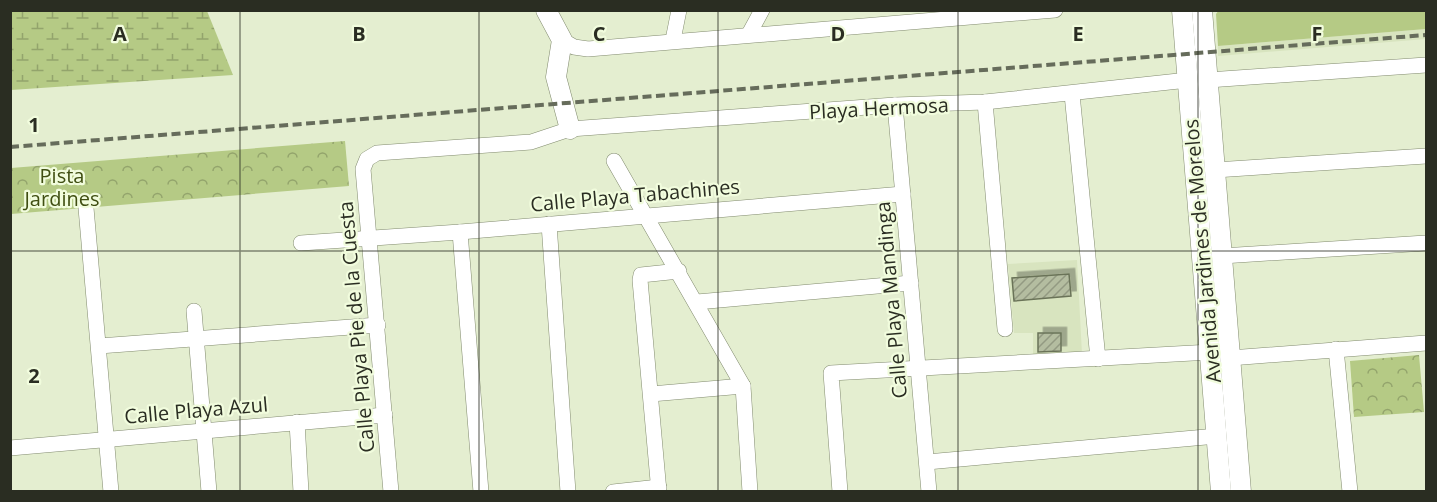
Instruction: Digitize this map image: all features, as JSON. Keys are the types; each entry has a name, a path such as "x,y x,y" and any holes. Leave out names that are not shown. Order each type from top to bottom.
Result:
{"main road":[{"path":"546,10 562,40 556,77 570,129"},
{"name":"Avenida Jardines de Morelos","path":"1182,10 1188,80 1217,307 1230,358 1241,492"},
{"name":"Avenida Jardines de Morelos","path":"1202,10 1222,256 1210,352 1221,492"}],"street":[{"path":"674,40 679,10"},
{"path":"749,34 762,10"},
{"path":"562,40 574,47 588,48 1055,10"},
{"path":"1208,80 1426,65"},
{"name":"Playa Hermosa","path":"367,159 377,153 531,142 570,129 895,105 985,102 1188,80"},
{"path":"1072,94 1098,359"},
{"path":"985,102 1005,329"},
{"name":"Calle Playa Mandinga","path":"895,105 916,367 929,492"},
{"path":"1215,170 1426,156"},
{"name":"Calle Playa Pie de la Cuesta","path":"367,159 363,168 391,492"},
{"path":"614,161 697,302 743,386 750,492"},
{"name":"Calle Playa Tabachines","path":"301,243 460,232 646,214 903,194"},
{"path":"86,208 111,492"},
{"path":"549,224 568,492"},
{"path":"460,232 481,492"},
{"path":"1222,256 1426,243"},
{"path":"613,492 659,489 640,280 641,275 646,273 679,271"},
{"path":"697,302 911,283"},
{"path":"194,311 209,492"},
{"path":"99,346 378,325"},
{"path":"1230,358 1426,343"},
{"path":"1336,349 1350,492"},
{"path":"840,492 831,373 1210,352"},
{"path":"651,394 743,386"},
{"name":"Calle Playa Azul","path":"10,448 204,429 386,415"},
{"path":"297,422 302,492"},
{"path":"927,462 1217,436"}],"shaded area":[{"path":"1426,29 1426,39 1218,56 1218,46"},
{"path":"1077,260 1082,354 1033,358 1033,333 1014,333 1008,264"}],"green space":[{"path":"11,10 207,11 233,75 11,90"},
{"path":"1219,10 1426,11 1426,29 1218,46 1216,14"},
{"name":"Pista Jardines","path":"345,141 349,186 11,214 11,168"},
{"path":"1419,355 1424,412 1354,417 1350,361"}],"building":[{"path":"1069,274 1071,296 1014,301 1012,278"},
{"path":"1038,333 1061,333 1061,351 1038,352"}],"railway":[{"path":"10,147 1426,35"}]}
